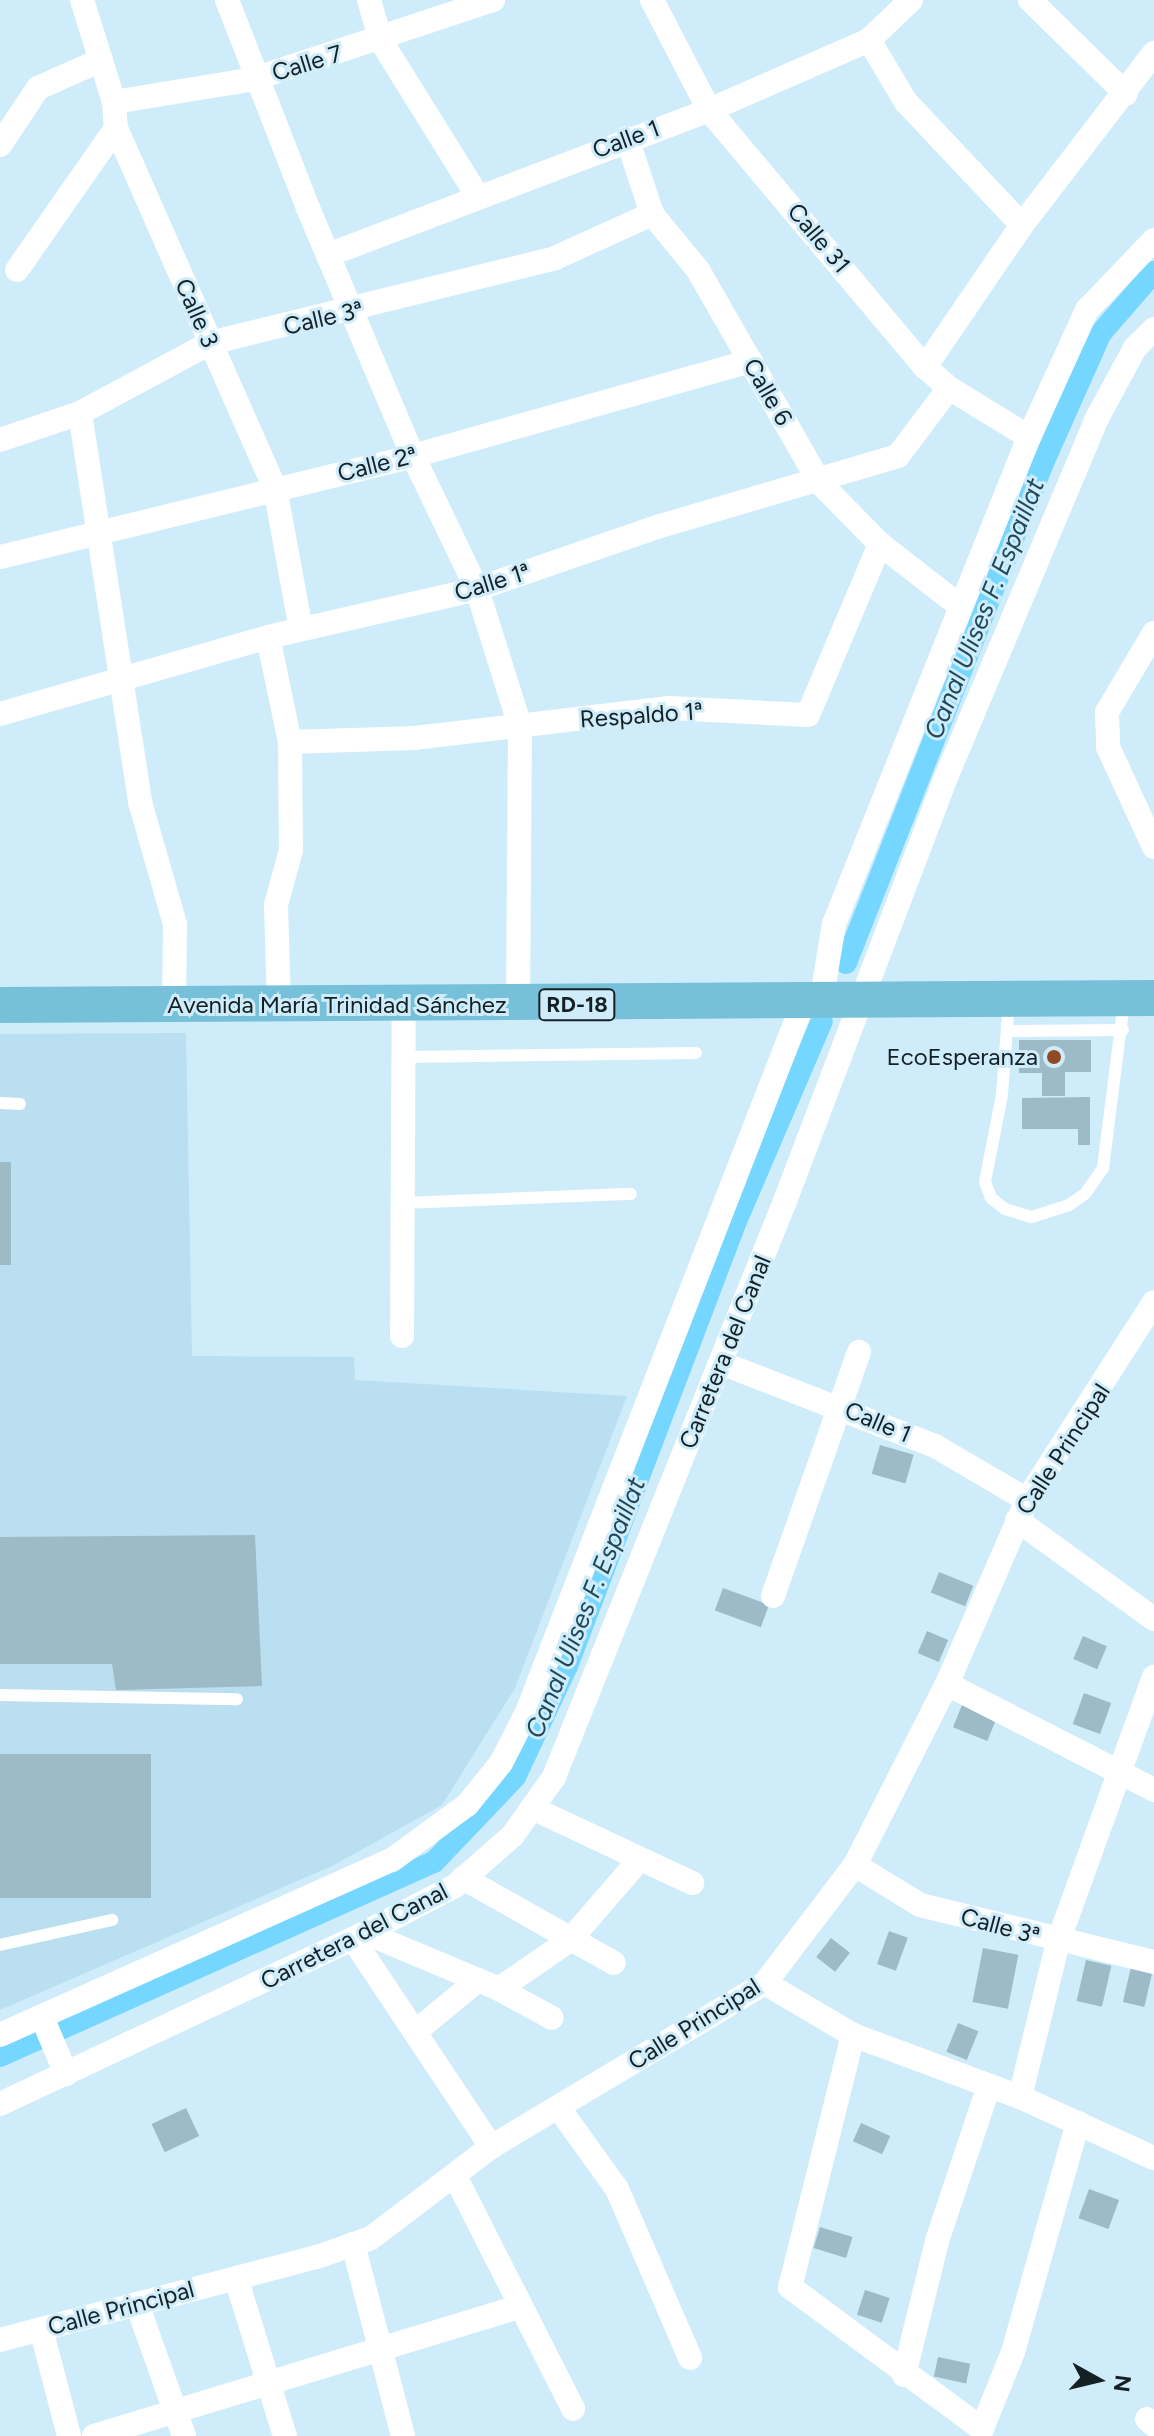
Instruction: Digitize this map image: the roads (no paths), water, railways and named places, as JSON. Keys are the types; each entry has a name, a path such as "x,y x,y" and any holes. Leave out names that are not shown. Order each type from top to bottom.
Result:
{"main road":[{"name":"Avenida María Trinidad Sánchez","path":"0,1005 518,1006 862,1001 1009,1015 1134,1009"}],"street":[{"name":"Calle 3","path":"82,0 114,102 116,128 275,488 301,629"},
{"path":"227,0 254,79 413,456 477,589 520,726 518,1006"},
{"path":"369,0 381,41 477,195"},
{"name":"Calle 7","path":"114,102 254,79 381,41 493,0"},
{"name":"Calle 31","path":"652,0 709,110 925,367 949,388 1029,437"},
{"name":"Calle 1","path":"328,255 477,195 709,110 869,40 911,0"},
{"path":"1030,0 1126,94"},
{"path":"869,40 906,102 1022,225"},
{"path":"925,367 1022,225 1126,94 1154,53"},
{"path":"0,145 38,88 101,60"},
{"path":"17,270 116,128"},
{"name":"Calle 6","path":"627,138 652,214 698,270 820,483 880,544 960,606"},
{"name":"Calle 3ª","path":"0,440 80,413 210,343 352,312 555,258 652,214"},
{"path":"0,2035 44,2022 392,1860 467,1805 501,1763 527,1712 812,1003 834,924 1029,437 1087,310 1154,240"},
{"name":"Carretera del Canal","path":"0,2104 62,2065 359,1936 463,1878 513,1835 554,1777 599,1675 862,1001 942,787 1096,420 1135,348 1154,329"},
{"name":"Calle 2ª","path":"0,557 413,456 751,361"},
{"name":"Calle 1ª","path":"0,714 268,637 477,589 657,527 820,483 898,456 949,388"},
{"path":"80,413 97,531 124,679 140,802 175,924 174,1005"},
{"name":"Respaldo 1ª","path":"290,742 414,738 669,708 808,715 880,544"},
{"path":"1154,633 1107,712 1108,747 1154,847"},
{"path":"268,637 290,742 291,850 276,905 279,1006"},
{"path":"402,1336 404,1006"},
{"name":"Calle Principal","path":"0,2340 236,2278 371,2238 491,2147 765,1983 855,1865 947,1684 1022,1510 1154,1302"},
{"path":"773,1596 859,1352"},
{"name":"Calle 1","path":"721,1363 842,1406 935,1446 1022,1510"},
{"path":"1022,1510 1154,1619"},
{"path":"1020,2097 1058,1942 1123,1771 1154,1677"},
{"path":"947,1684 1123,1771 1154,1790"},
{"path":"532,1808 692,1883"},
{"path":"415,2032 488,1984 570,1940 640,1859"},
{"name":"Calle 3ª","path":"855,1865 920,1905 1058,1942 1154,1962"},
{"path":"463,1878 614,1963"},
{"path":"359,1936 488,1984 552,2018"},
{"path":"359,1936 415,2032 491,2147"},
{"path":"765,1983 853,2035 1020,2097 1154,2158"},
{"path":"44,2022 62,2065"},
{"path":"853,2035 790,2287 904,2375 988,2433 1078,2123"},
{"path":"904,2375 938,2238 989,2086"},
{"path":"558,2107 617,2189 690,2358"},
{"path":"455,2176 573,2409"},
{"path":"353,2244 383,2348 403,2436"},
{"path":"236,2278 285,2436"},
{"path":"137,2304 184,2436"},
{"path":"94,2436 521,2306"},
{"path":"41,2329 69,2436"}],"lane":[{"path":"1009,1015 985,1182 991,1198 1005,1209 1032,1217 1069,1205 1103,1168 1134,1009"},
{"path":"404,1057 696,1053"},
{"path":"0,1103 20,1104"},
{"path":"403,1203 631,1194"},
{"path":"0,1695 237,1699"},
{"path":"0,1945 112,1920"}],"waterway":[{"name":"Canal Ulises F. Espaillat","path":"846,963 1043,463 1101,333 1154,272"},
{"name":"Canal Ulises F. Espaillat","path":"0,2056 434,1862 515,1777 567,1666 737,1219 822,1021"}],"place":[{"name":"EcoEsperanza","path":"1054,1057"}]}
